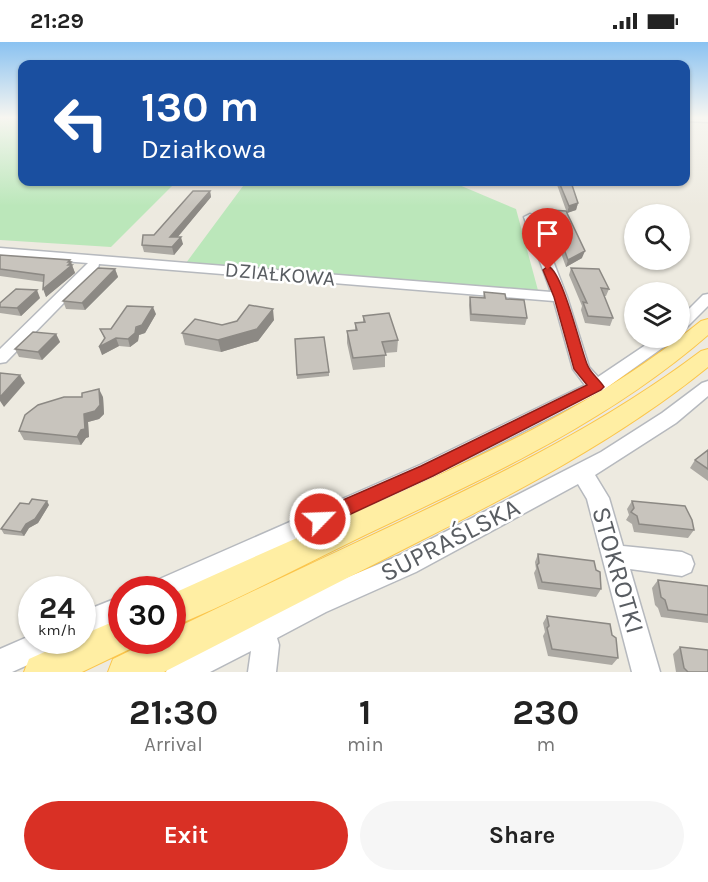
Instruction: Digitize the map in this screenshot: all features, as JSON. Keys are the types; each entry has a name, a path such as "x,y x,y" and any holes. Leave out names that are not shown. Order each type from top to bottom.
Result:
{"main road":[{"path":"186,604 536,441 610,399 647,374 708,325"},
{"path":"126,672 556,458 630,414 679,381 708,356"},
{"path":"42,672 108,641"}],"street":[{"path":"530,217 560,297 581,369 596,387"},
{"name":"DZIAŁKOWA","path":"0,252 560,297"},
{"path":"0,358 93,265"},
{"path":"690,316 708,298"},
{"path":"186,580 427,471 596,387 652,348"},
{"name":"SUPRAŚLSKA","path":"180,672 261,630 407,564 608,459 669,418 708,387"},
{"name":"STOKROTKI","path":"580,473 590,483 598,498 646,672"},
{"path":"615,556 682,564"},
{"path":"261,630 265,645 262,672"},
{"path":"0,663 20,654"}],"green space":[{"path":"0,147 18,147 18,186 172,186 111,247 0,240"},
{"path":"243,186 461,186 516,209 539,294 186,263"}],"building":[{"path":"561,186 572,186 578,203 569,206"},
{"path":"193,191 210,191 170,237 181,237 172,247 142,245 143,235 154,235"},
{"path":"550,210 566,211 585,251 568,260"},
{"path":"0,255 70,260 68,265 72,265 43,289 44,275 0,269"},
{"path":"98,268 115,269 82,303 63,301"},
{"path":"571,268 599,269 609,289 601,288 613,318 588,316 583,302 587,303"},
{"path":"16,289 37,290 17,308 0,307 0,303"},
{"path":"484,292 505,294 506,299 524,300 527,318 471,314 470,297 485,298"},
{"path":"249,305 273,309 257,329 218,340 182,333 195,319 222,325 237,321"},
{"path":"127,306 153,307 142,325 136,327 135,333 128,339 116,338 99,347 105,338 100,329 111,329"},
{"path":"389,313 398,340 382,342 386,355 353,358 347,331 357,330 355,323 365,322 363,316"},
{"path":"33,332 56,334 38,352 15,349"},
{"path":"324,337 329,372 297,375 295,339"},
{"path":"0,373 20,375 0,397"},
{"path":"99,389 100,405 95,411 84,414 85,429 81,430 77,437 19,431 25,415 38,405 64,397 82,397 82,393"},
{"path":"708,450 708,469 695,460"},
{"path":"32,499 47,501 35,519 26,524 21,532 1,529 20,503 29,504"},
{"path":"632,501 685,506 694,530 639,524 637,516 631,512 634,508"},
{"path":"538,554 594,561 596,570 600,572 601,589 542,582 537,565 539,563"},
{"path":"658,580 708,586 708,615 668,610 665,600 661,597"},
{"path":"547,616 610,624 612,635 616,638 618,658 552,649"},
{"path":"680,647 708,650 708,672 688,672 684,668"}],"route":[{"path":"320,519 427,471 596,387 581,369 560,297 548,270"}]}
